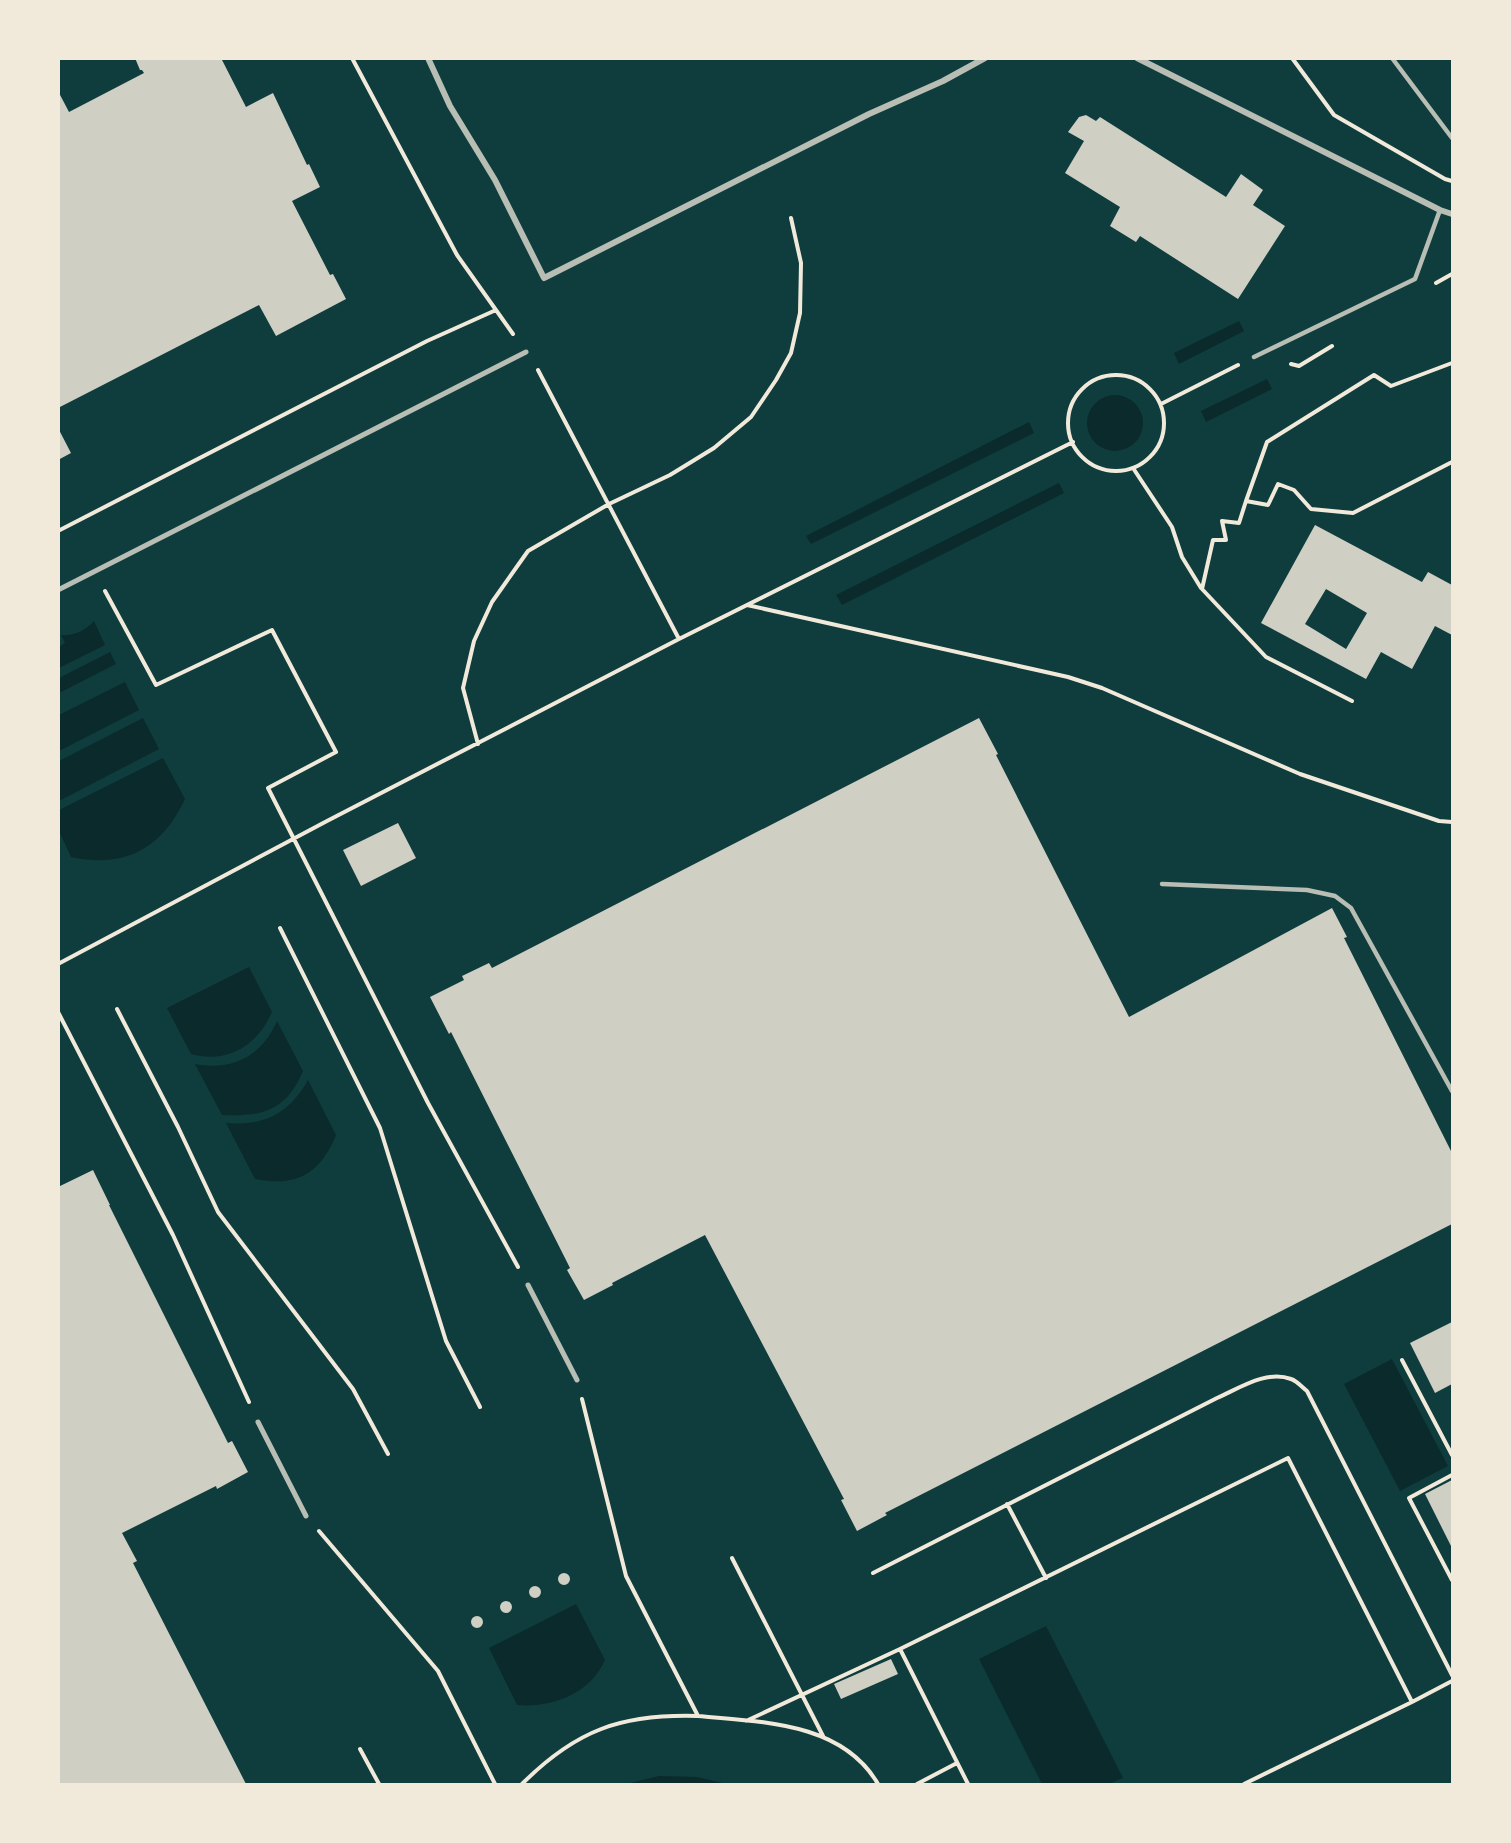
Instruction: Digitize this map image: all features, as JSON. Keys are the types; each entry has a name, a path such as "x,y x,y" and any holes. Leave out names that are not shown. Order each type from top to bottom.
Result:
{"street":[{"path":"428,58 450,106 495,180 544,278 869,114 943,81 985,58"},
{"path":"1137,58 1452,214"},
{"path":"58,590 526,352"},
{"path":"528,1285 577,1380"},
{"path":"258,1422 306,1516"}],"lane":[{"path":"1392,58 1452,138"},
{"path":"1254,357 1415,279 1440,210"},
{"path":"1162,885 1307,890 1335,896 1351,908 1452,1091"}],"path":[{"path":"352,58 457,255 526,352"},
{"path":"1292,58 1334,115 1452,181"},
{"path":"478,744 463,688 474,641 492,602 528,551 609,504 670,475 714,448 751,417 776,380 791,353 800,313 801,263 791,218"},
{"path":"58,531 427,341 496,310"},
{"path":"1161,404 1254,357"},
{"path":"1202,589 1213,540 1226,540 1222,521 1239,523 1267,442 1374,375 1391,386 1452,363"},
{"path":"1115,375 1131,378 1155,393 1161,404 1164,426 1161,440 1155,452 1133,468 1118,471 1091,464 1080,454 1069,431 1068,419 1071,407 1083,387 1092,380 1115,375"},
{"path":"544,381 679,639"},
{"path":"58,964 327,821 679,639 1073,442"},
{"path":"1246,501 1268,505 1278,484 1294,490 1311,509 1353,513 1452,462"},
{"path":"1133,468 1172,527 1182,557 1202,589 1266,657 1352,701"},
{"path":"94,572 156,685 272,630 336,752 268,788 428,1103 528,1285"},
{"path":"746,605 1068,677 1102,688 1300,774 1439,821 1452,822"},
{"path":"280,928 380,1128 446,1341 480,1407"},
{"path":"117,1009 178,1127 218,1212 353,1389 388,1454"},
{"path":"58,1012 173,1235 258,1422"},
{"path":"1402,1360 1452,1455"},
{"path":"873,1573 1217,1398 1274,1375 1293,1379 1306,1391 1452,1676"},
{"path":"577,1380 626,1576 698,1716"},
{"path":"746,1721 900,1649 1288,1458 1412,1702"},
{"path":"1452,1475 1409,1498 1452,1580"},
{"path":"1007,1504 1046,1578"},
{"path":"306,1516 438,1671 495,1785"},
{"path":"732,1558 823,1736"},
{"path":"900,1649 968,1785"},
{"path":"1244,1785 1452,1681"},
{"path":"522,1785 552,1756 603,1727 665,1715 746,1721 799,1729 823,1736 849,1751 871,1773 878,1785"},
{"path":"360,1749 379,1785"},
{"path":"917,1785 957,1763"}],"water":[{"path":"1239,321 1244,331 1179,364 1174,353"},
{"path":"1267,379 1272,389 1206,422 1201,411"},
{"path":"1110,395 1120,395 1135,403 1141,412 1143,423 1141,434 1135,443 1120,451 1110,451 1099,446 1092,439 1087,428 1087,418 1092,407 1099,400"},
{"path":"1029,422 1034,433 811,544 806,536"},
{"path":"1059,483 1064,493 842,605 836,595"},
{"path":"94,621 105,645 59,668 59,647 65,643 61,635 79,632"},
{"path":"110,652 116,664 59,693 59,678"},
{"path":"125,682 139,710 59,751 59,715"},
{"path":"143,718 159,749 59,801 59,761"},
{"path":"163,758 185,799 165,830 140,851 125,857 90,860 71,857 59,831 59,810"},
{"path":"249,967 272,1012 266,1024 250,1042 229,1054 204,1056 191,1054 167,1008"},
{"path":"277,1021 303,1071 296,1084 289,1095 271,1109 249,1115 222,1115 195,1064 221,1065 244,1058 263,1043"},
{"path":"308,1080 336,1135 330,1149 314,1169 294,1179 269,1181 255,1179 226,1123 264,1120 274,1115 293,1101"},
{"path":"1392,1359 1448,1466 1400,1491 1344,1384"},
{"path":"576,1604 605,1660 598,1672 580,1690 556,1701 517,1705 489,1648"},
{"path":"1046,1626 1123,1778 1109,1784 1042,1784 979,1659"},
{"path":"659,1776 697,1777 727,1784 626,1784"}],"building":[{"path":"135,58 221,58 246,107 273,93 320,187 292,201 330,275 333,274 346,299 276,336 259,305 58,408 58,91 69,112 144,73 140,70"},
{"path":"1086,115 1096,121 1100,117 1226,197 1241,174 1263,190 1253,205 1285,226 1238,299 1140,236 1136,242 1110,226 1120,207 1065,173 1084,141 1068,132 1079,117"},
{"path":"58,428 71,453 58,460"},
{"path":"1315,525 1422,582 1428,572 1452,585 1452,635 1435,626 1412,669 1381,652 1366,679 1261,623","holes":["1326,589 1367,613 1346,649 1305,624"]},
{"path":"979,718 1129,1017 1332,908 1347,937 1344,938 1452,1153 1452,1224 885,1513 887,1515 857,1531 841,1500 844,1499 705,1235 584,1300 567,1270 570,1268 451,1032 449,1034 430,997 464,980 462,976 489,963 492,968"},
{"path":"398,823 416,858 361,886 343,850"},
{"path":"93,1170 228,1443 232,1441 248,1472 122,1533 137,1561 133,1563 246,1784 58,1784 58,1187"},
{"path":"1452,1322 1452,1384 1435,1393 1410,1343"},
{"path":"1452,1480 1452,1548 1425,1494"},
{"path":"564,1573 570,1579 564,1585 558,1579"},
{"path":"537,1586 541,1592 537,1598 533,1598 529,1590"},
{"path":"508,1601 512,1607 508,1613 504,1613 500,1605"},
{"path":"479,1616 483,1622 479,1628 475,1628 471,1620"},
{"path":"891,1659 898,1674 841,1699 834,1684"}]}
